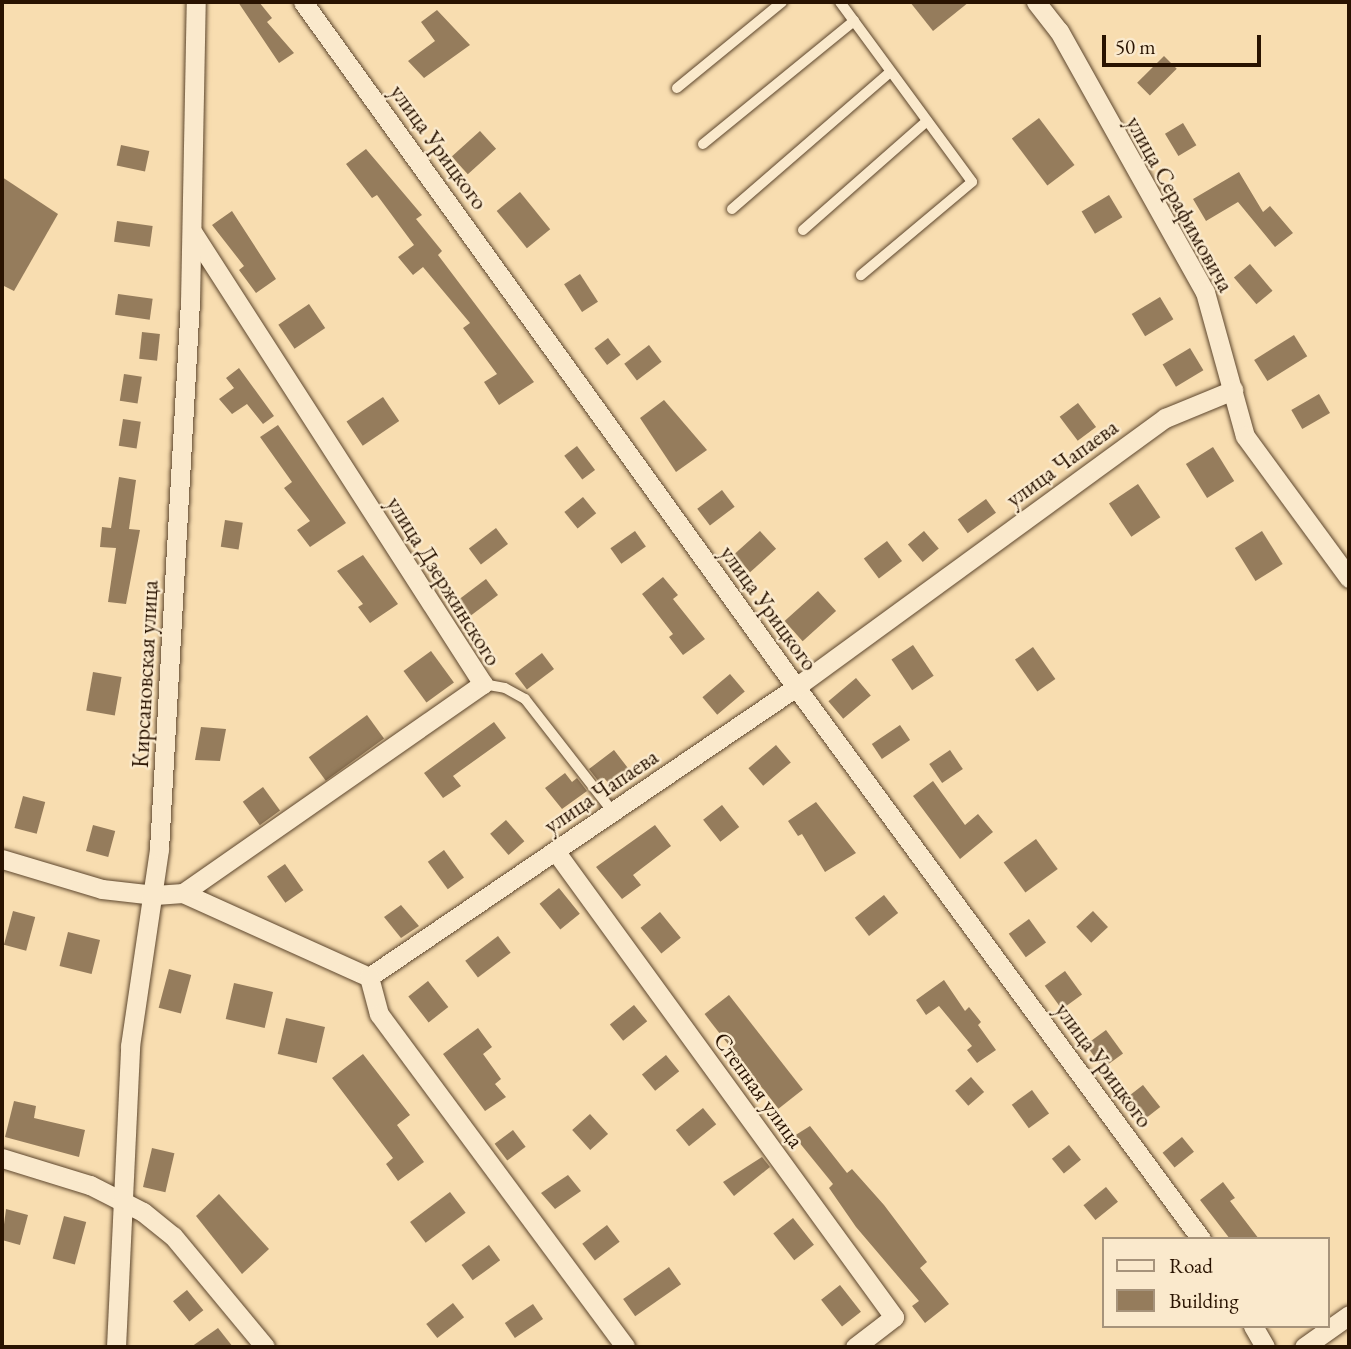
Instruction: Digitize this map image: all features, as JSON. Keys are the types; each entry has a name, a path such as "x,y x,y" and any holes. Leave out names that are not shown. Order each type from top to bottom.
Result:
{"street":[{"name":"Кирсановская улица","path":"116,1347 130,1046 155,895 193,233 196,2"},
{"name":"улица Урицкого","path":"303,2 796,687 1200,1237"},
{"name":"улица Серафимовича","path":"1036,2 1059,31 1205,292 1245,436 1349,578"},
{"name":"улица Дзержинского","path":"183,892 483,684 193,233"},
{"name":"улица Чапаева","path":"369,977 796,687 1165,418 1233,390"},
{"name":"Степная улица","path":"556,852 894,1317 855,1347"},
{"path":"2,859 102,889 155,895 183,892 369,977 379,1014 625,1347"},
{"path":"2,1158 122,1200 173,1236 265,1347"},
{"path":"1304,1347 1349,1315"},
{"path":"1254,1328 1265,1347"}],"lane":[{"path":"677,88 782,2"},
{"path":"840,2 972,182 861,275"},
{"path":"703,144 854,21"},
{"path":"732,209 890,72"},
{"path":"803,230 927,121"},
{"path":"483,684 505,688 525,699 614,813"}],"building":[{"path":"238,2 259,2 272,18 267,22 294,53 279,63"},
{"path":"910,2 969,2 933,31"},
{"path":"437,10 470,45 424,78 408,61 435,41 421,22"},
{"path":"1164,56 1177,69 1150,96 1137,83"},
{"path":"1039,118 1075,165 1047,186 1012,138"},
{"path":"1183,123 1196,145 1178,156 1165,134"},
{"path":"480,131 496,149 468,174 452,156"},
{"path":"121,145 149,151 145,172 117,166"},
{"path":"366,149 422,215 416,219 442,251 438,255 534,382 499,405 484,382 497,374 463,328 470,323 423,267 413,275 398,257 414,245 377,195 372,198 346,164"},
{"path":"1239,172 1263,212 1270,206 1293,233 1275,247 1238,202 1206,221 1193,199"},
{"path":"2,177 58,214 14,291 2,285"},
{"path":"520,192 550,229 527,248 497,211"},
{"path":"1109,195 1122,217 1095,234 1082,211"},
{"path":"232,211 276,279 256,293 239,270 244,266 212,225"},
{"path":"117,221 153,226 150,247 114,242"},
{"path":"1250,264 1272,291 1256,304 1234,277"},
{"path":"580,274 598,302 582,312 564,284"},
{"path":"118,294 153,299 150,320 115,315"},
{"path":"1160,297 1173,319 1145,336 1132,314"},
{"path":"309,304 325,328 295,349 278,325"},
{"path":"142,332 160,334 157,361 139,359"},
{"path":"1294,335 1307,356 1267,381 1254,360"},
{"path":"608,338 621,355 607,365 594,348"},
{"path":"649,345 662,362 637,380 624,364"},
{"path":"1190,348 1203,370 1176,387 1163,364"},
{"path":"239,368 274,416 263,424 247,404 232,414 219,399 234,388 226,378"},
{"path":"124,374 142,377 138,403 120,401"},
{"path":"1319,394 1330,413 1302,429 1291,410"},
{"path":"383,397 399,421 363,446 347,422"},
{"path":"664,400 707,450 676,472 640,418"},
{"path":"1078,403 1096,427 1078,441 1060,417"},
{"path":"123,419 141,422 137,448 119,446"},
{"path":"278,425 346,523 310,547 297,530 310,521 284,488 292,482 260,437"},
{"path":"577,446 595,470 582,480 564,456"},
{"path":"1213,447 1234,481 1207,498 1186,464"},
{"path":"119,477 136,480 129,529 140,530 126,604 108,602 116,548 100,547 102,527 111,528"},
{"path":"1138,484 1160,517 1131,537 1109,504"},
{"path":"722,490 735,507 710,525 697,509"},
{"path":"583,497 596,513 578,528 564,512"},
{"path":"986,499 996,513 968,533 958,520"},
{"path":"225,520 243,523 239,549 221,547"},
{"path":"496,528 508,544 481,564 469,548"},
{"path":"635,531 646,547 621,564 610,548"},
{"path":"760,531 776,549 750,572 734,554"},
{"path":"924,531 939,549 923,562 908,544"},
{"path":"1262,531 1283,564 1256,581 1235,548"},
{"path":"887,541 902,561 879,578 864,558"},
{"path":"363,555 398,604 370,623 358,607 363,604 337,571"},
{"path":"663,577 678,595 673,599 705,639 683,655 669,637 673,634 642,594"},
{"path":"486,579 498,595 471,615 459,599"},
{"path":"818,591 836,611 803,641 785,621"},
{"path":"913,645 934,676 912,690 891,660"},
{"path":"1033,647 1055,679 1037,692 1015,660"},
{"path":"431,651 454,683 426,703 403,671"},
{"path":"542,653 554,669 527,689 515,673"},
{"path":"93,672 122,677 115,715 86,710"},
{"path":"730,674 745,692 717,715 702,697"},
{"path":"856,678 871,696 843,719 828,701"},
{"path":"367,715 384,738 326,781 309,757"},
{"path":"494,722 506,738 453,776 461,786 443,798 424,773"},
{"path":"900,725 910,740 882,759 872,744"},
{"path":"201,727 226,729 220,761 195,760"},
{"path":"776,745 791,763 763,786 748,768"},
{"path":"614,750 631,772 611,786 604,778 599,782 589,769"},
{"path":"950,750 963,769 942,783 929,764"},
{"path":"565,773 572,782 577,778 587,791 562,809 545,788"},
{"path":"933,781 965,825 978,814 993,832 960,859 913,796"},
{"path":"263,787 280,810 260,825 243,802"},
{"path":"23,796 45,802 37,834 14,828"},
{"path":"816,802 856,853 825,872 802,834 798,836 788,821"},
{"path":"722,805 739,827 720,842 703,820"},
{"path":"506,820 524,841 509,855 490,834"},
{"path":"93,825 115,831 108,857 86,851"},
{"path":"655,825 671,846 633,875 641,885 622,899 596,867"},
{"path":"1036,839 1058,869 1025,892 1004,863"},
{"path":"444,850 464,878 448,889 428,862"},
{"path":"285,864 303,890 285,903 267,877"},
{"path":"559,888 580,914 560,929 540,904"},
{"path":"884,895 898,913 869,936 855,918"},
{"path":"401,905 419,926 401,938 384,917"},
{"path":"13,911 35,917 26,951 4,945"},
{"path":"1093,911 1108,927 1091,943 1076,927"},
{"path":"660,912 681,938 661,953 641,928"},
{"path":"1029,919 1046,942 1026,957 1009,934"},
{"path":"68,932 100,940 92,974 60,966"},
{"path":"498,936 511,953 478,977 465,961"},
{"path":"169,969 191,975 181,1014 159,1008"},
{"path":"1065,971 1082,994 1062,1009 1045,986"},
{"path":"944,980 965,1011 969,1007 981,1022 978,1025 996,1050 977,1063 967,1050 972,1046 939,1006 926,1015 916,1000"},
{"path":"428,981 448,1007 429,1022 408,996"},
{"path":"234,983 273,992 265,1028 226,1019"},
{"path":"729,995 803,1090 778,1109 705,1014"},
{"path":"634,1005 647,1021 623,1041 610,1025"},
{"path":"286,1018 325,1027 317,1063 278,1054"},
{"path":"478,1028 492,1047 483,1054 501,1079 495,1084 506,1097 485,1111 443,1054"},
{"path":"1106,1030 1123,1053 1103,1068 1086,1045"},
{"path":"363,1054 410,1115 397,1125 424,1162 398,1181 386,1164 393,1158 332,1078"},
{"path":"666,1055 679,1071 655,1091 642,1075"},
{"path":"971,1077 984,1092 968,1106 955,1091"},
{"path":"1143,1085 1160,1107 1141,1122 1124,1100"},
{"path":"1032,1090 1049,1113 1029,1128 1012,1105"},
{"path":"14,1101 36,1106 34,1118 85,1130 79,1157 5,1137"},
{"path":"703,1108 716,1124 689,1146 676,1130"},
{"path":"590,1114 608,1134 590,1150 572,1130"},
{"path":"810,1126 847,1173 852,1169 884,1205 927,1262 920,1268 949,1304 925,1323 912,1306 919,1301 856,1227 829,1188 833,1184 794,1136"},
{"path":"513,1130 526,1147 507,1161 495,1144"},
{"path":"1182,1137 1194,1152 1175,1167 1163,1153"},
{"path":"1069,1145 1081,1160 1064,1174 1052,1159"},
{"path":"152,1148 174,1153 165,1192 143,1187"},
{"path":"762,1157 770,1167 734,1196 723,1182"},
{"path":"568,1175 581,1191 555,1209 541,1193"},
{"path":"1223,1182 1235,1198 1230,1201 1257,1237 1228,1237 1200,1200"},
{"path":"1106,1187 1118,1202 1095,1220 1083,1205"},
{"path":"450,1192 466,1213 426,1243 410,1222"},
{"path":"219,1194 269,1249 242,1274 196,1216"},
{"path":"6,1209 28,1215 20,1245 2,1240"},
{"path":"64,1216 86,1222 75,1264 53,1259"},
{"path":"793,1218 814,1245 794,1260 773,1233"},
{"path":"607,1225 620,1242 595,1260 582,1244"},
{"path":"489,1245 500,1260 473,1280 461,1265"},
{"path":"669,1267 681,1284 635,1316 623,1299"},
{"path":"840,1285 861,1312 842,1327 821,1300"},
{"path":"187,1290 203,1310 189,1322 173,1301"},
{"path":"453,1303 464,1317 437,1338 426,1324"},
{"path":"533,1304 543,1319 515,1338 505,1323"},
{"path":"218,1328 233,1347 191,1347"}]}
